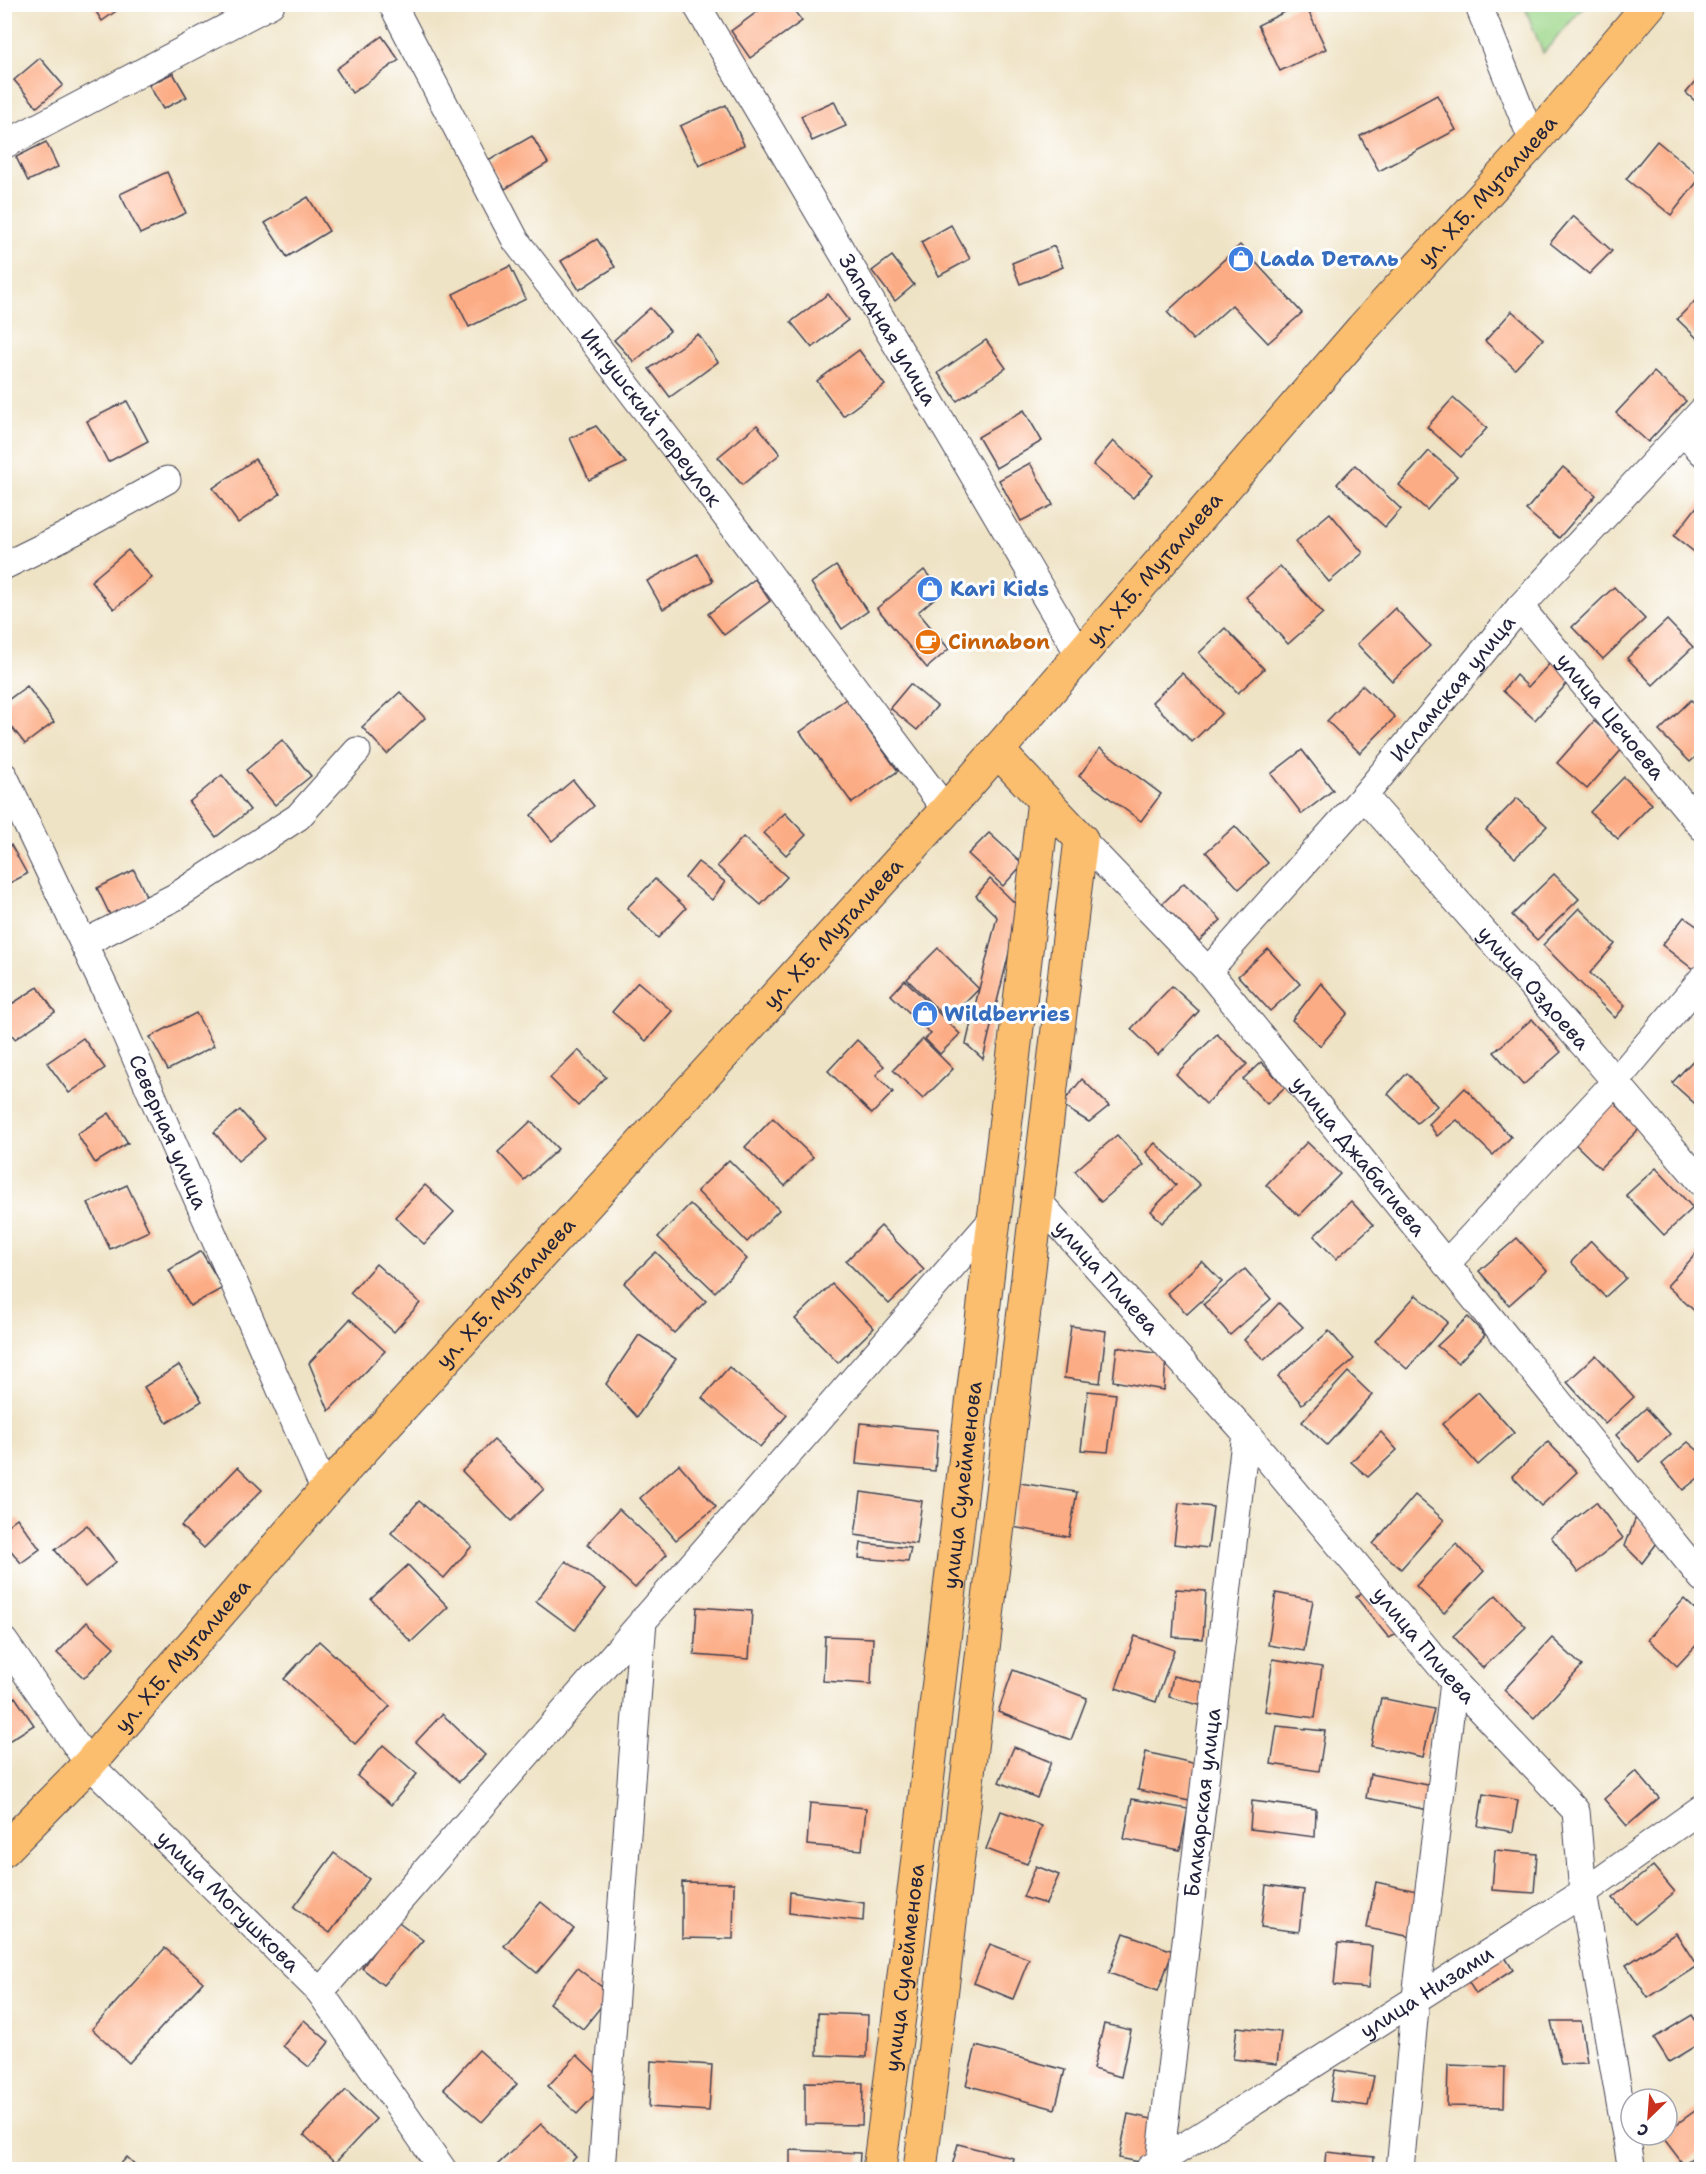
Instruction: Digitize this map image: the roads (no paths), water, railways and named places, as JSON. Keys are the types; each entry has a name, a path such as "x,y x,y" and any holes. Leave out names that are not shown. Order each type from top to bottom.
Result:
{"main road":[{"name":"ул. Х.Б. Муталиева","path":"4,1850 89,1764 325,1491 946,810 1354,338 1533,142 1650,4"},
{"name":"улица Джабагиева","path":"998,751 1081,839"},
{"name":"улица Сулейменова","path":"879,2169 1044,800"},
{"name":"улица Сулейменова","path":"920,2169 1081,839"}],"street":[{"path":"4,145 271,4"},
{"name":"Ингушский переулок","path":"392,4 516,241 677,451 946,810"},
{"name":"Западная улица","path":"696,4 1080,656"},
{"path":"1478,4 1533,142"},
{"name":"Исламская улица","path":"1208,971 1365,796 1520,607 1701,411"},
{"path":"1684,432 1701,452"},
{"path":"4,566 74,532 167,480"},
{"name":"улица Цечоева","path":"1520,607 1701,828"},
{"path":"84,943 175,897 298,817 357,751"},
{"name":"Северная улица","path":"4,776 115,1010 325,1491"},
{"name":"улица Оздоева","path":"1365,796 1701,1183"},
{"name":"улица Джабагиева","path":"1081,839 1208,971 1701,1578"},
{"path":"1446,1264 1615,1082 1701,979"},
{"name":"улица Плиева","path":"1037,1200 1246,1433 1454,1682 1576,1811 1582,1893 1632,2169"},
{"path":"320,1992 994,1218"},
{"name":"Балкарская улица","path":"1155,2167 1246,1433"},
{"path":"602,2169 643,1620"},
{"name":"улица Могушкова","path":"4,1641 89,1764 320,1992 442,2169"},
{"path":"1400,2169 1416,1997 1454,1682"},
{"name":"улица Низами","path":"1155,2167 1416,1997 1582,1893 1701,1808"}],"place":[{"name":"Lada Dеталь","path":"1241,259"},
{"name":"Kari Kids","path":"930,589"},
{"name":"Cinnabon","path":"928,642"},
{"name":"Wildberries","path":"925,1014"}]}
